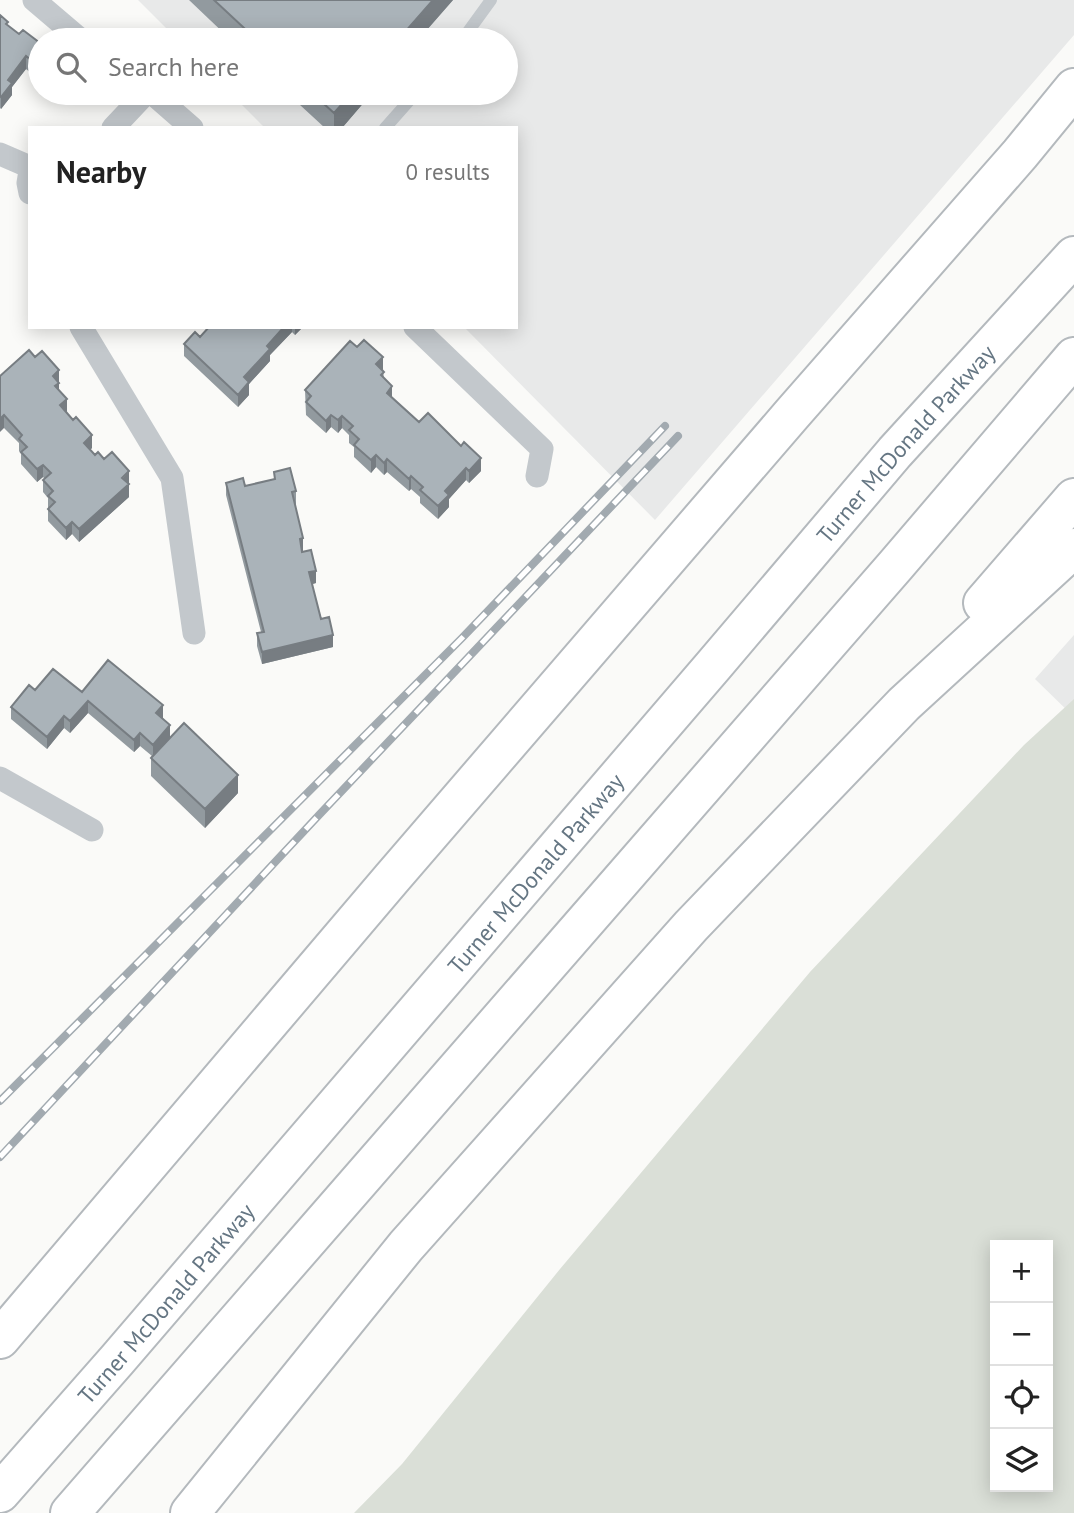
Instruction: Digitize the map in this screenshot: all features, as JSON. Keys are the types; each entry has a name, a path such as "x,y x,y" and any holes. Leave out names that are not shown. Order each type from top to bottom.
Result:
{"highway":[{"path":"0,1339 444,817 1020,154 1074,88"},
{"path":"895,453 1074,231"},
{"name":"Turner McDonald Parkway","path":"0,1493 895,453 1074,256"},
{"path":"70,1513 1069,366"},
{"path":"904,704 957,633 1074,498"},
{"path":"190,1513 406,1246 691,926 904,704 1074,548"}],"street":[{"path":"34,0 67,28"},
{"path":"115,126 135,105"},
{"path":"166,105 190,126"},
{"path":"0,155 28,168"},
{"path":"82,329 172,478 194,633"},
{"path":"417,329 542,449 537,476"},
{"path":"0,778 92,830"}],"lane":[{"path":"471,28 491,0"},
{"path":"387,126 405,105"}],"shaded area":[{"path":"138,0 1074,0 1074,35 655,520 466,329 518,329 518,126 263,126 242,105 518,105 518,28 166,28"},
{"path":"1074,635 1074,717 1035,679"},
{"path":"1074,699 1074,1513 354,1513 402,1464 560,1269 810,972 1024,745"}],"building":[{"path":"214,0 433,0 408,28 244,28"},
{"path":"0,15 8,22 6,24 19,34 23,30 28,34 28,58 26,56 8,80 12,83 0,96"},
{"path":"325,105 341,105 334,113"},
{"path":"207,329 282,329 267,346 270,349 244,377 249,382 238,395 184,344 195,332 200,337"},
{"path":"364,340 383,357 376,364 384,372 381,375 392,386 387,393 419,422 428,413 461,446 464,442 481,458 469,471 466,468 445,491 449,495 438,506 420,490 423,487 411,476 409,479 387,459 384,463 376,455 371,460 354,445 359,439 349,430 353,426 342,416 338,420 331,415 326,421 306,402 311,396 305,390 350,341 357,347"},
{"path":"29,350 35,357 42,351 59,370 53,376 59,383 55,386 67,399 60,405 73,420 76,417 92,435 84,443 95,455 98,452 104,459 112,452 129,471 122,478 129,484 79,529 72,522 66,528 48,509 55,502 48,496 53,491 43,480 51,473 43,465 37,469 21,452 27,447 19,439 22,435 4,415 0,419 0,376"},
{"path":"290,468 296,491 292,492 303,538 300,539 302,552 311,550 316,571 309,572 321,619 329,617 333,635 262,652 257,633 264,632 226,483 243,478 245,486 275,479 274,472"},
{"path":"108,660 163,705 156,713 170,725 153,745 140,733 134,740 88,701 70,721 64,716 47,737 11,707 29,685 35,690 53,669 82,692"},
{"path":"184,723 238,775 205,809 151,758"}],"railway":[{"path":"0,1101 462,638 665,426"},
{"path":"0,1157 678,436"}]}
